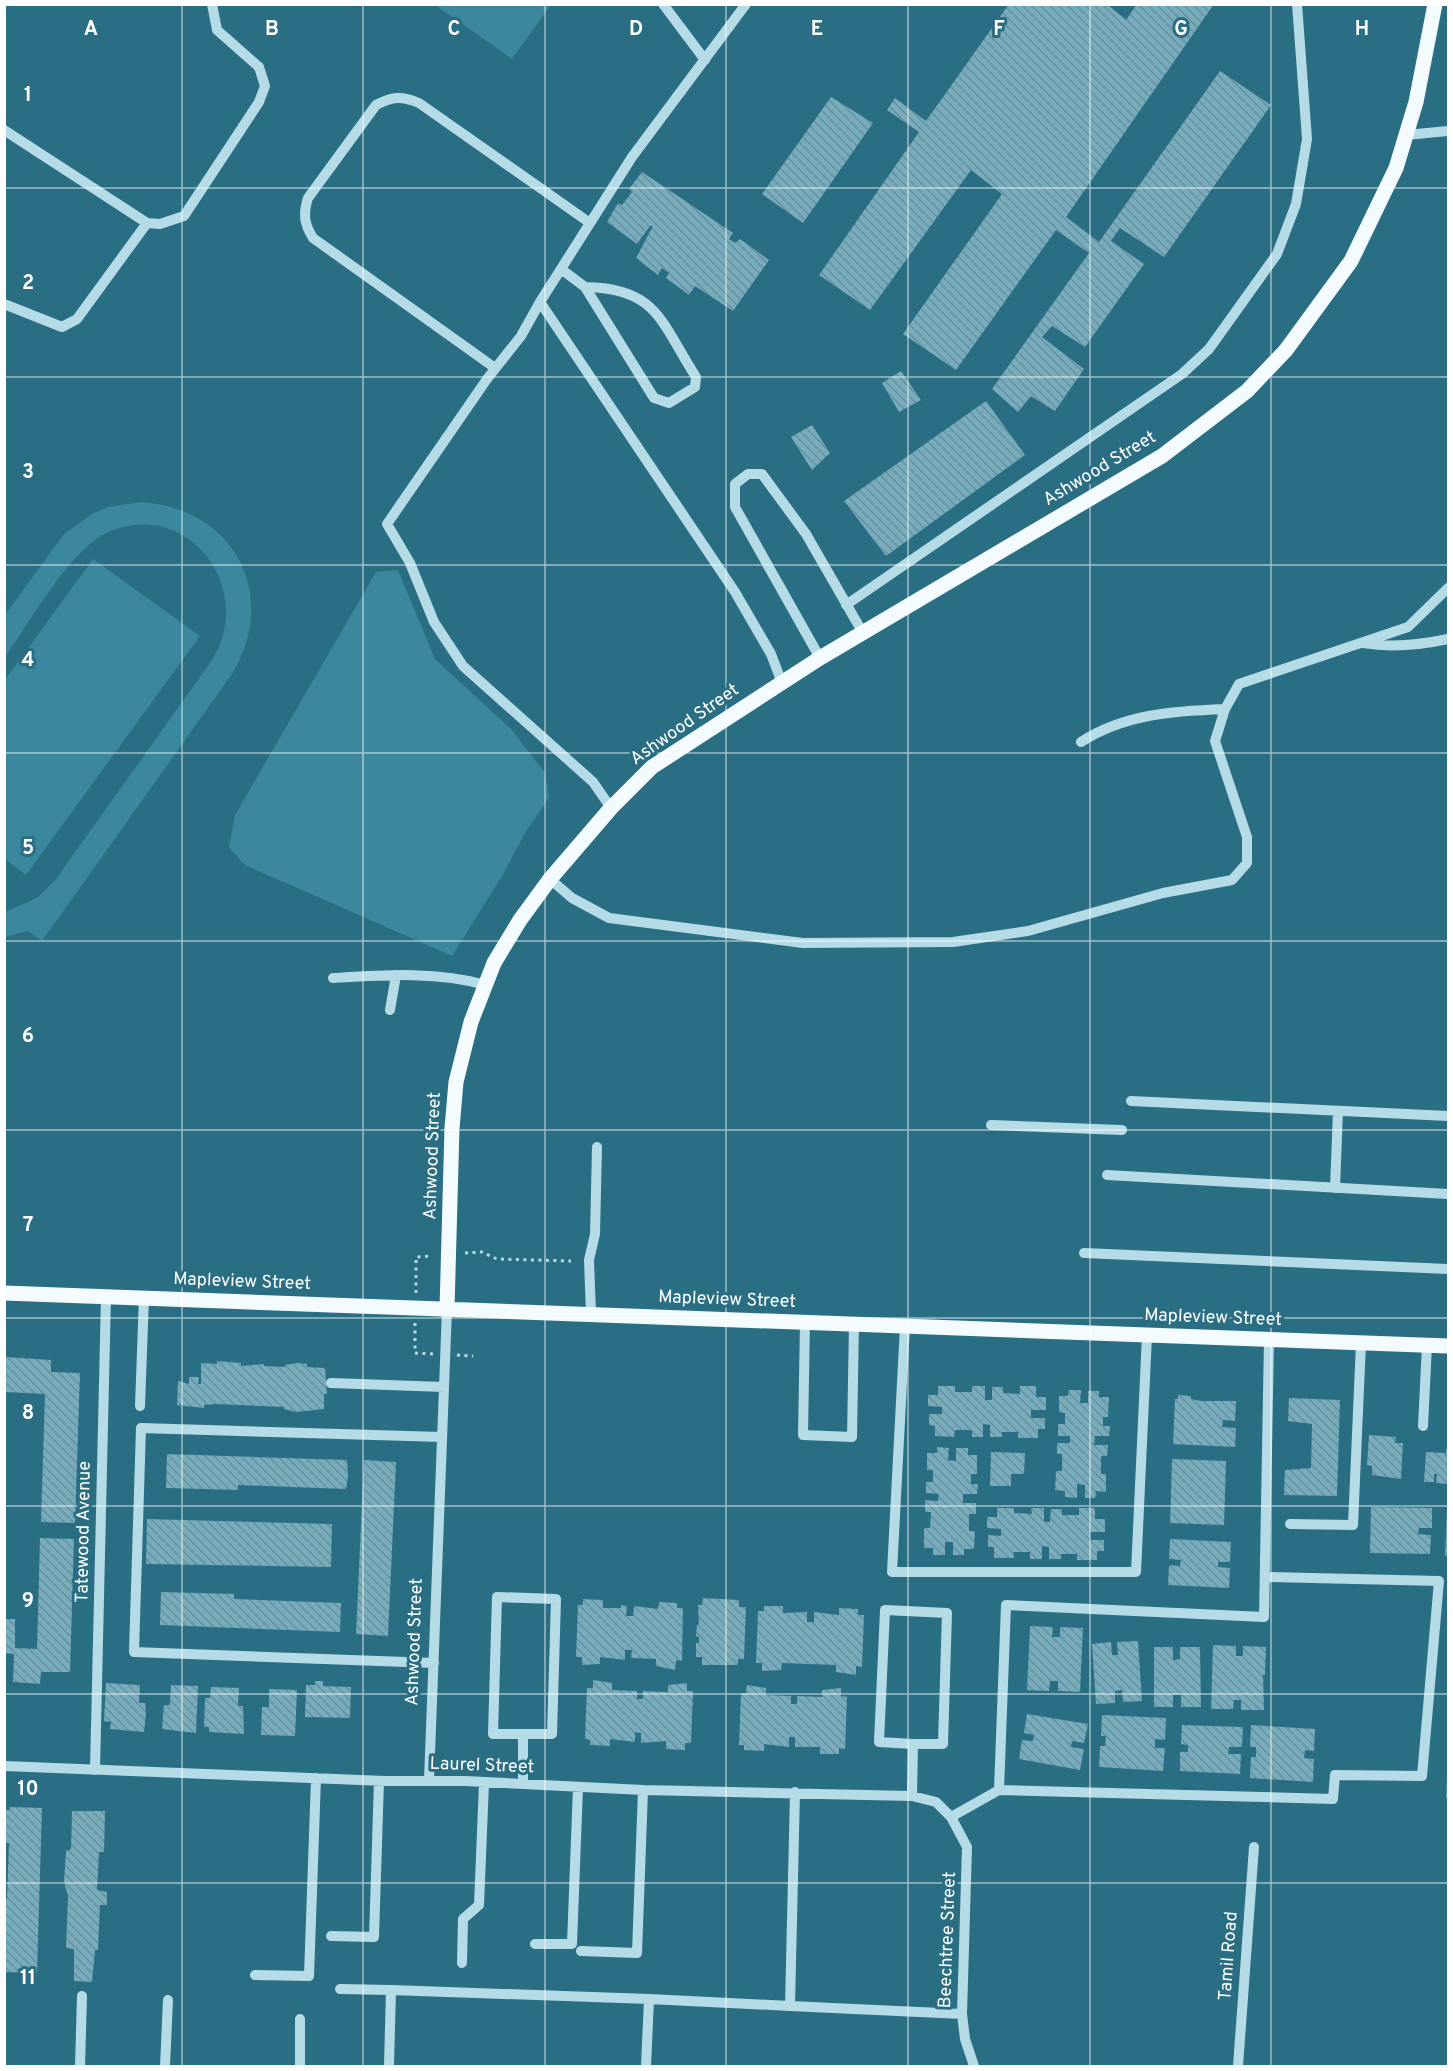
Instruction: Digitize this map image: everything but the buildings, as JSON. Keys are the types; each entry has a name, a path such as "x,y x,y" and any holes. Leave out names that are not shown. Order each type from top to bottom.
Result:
{"main road":[{"name":"Ashwood Street","path":"447,1309 452,1128 456,1082 471,1022 494,963 520,920 550,879 611,808 652,767 820,658 1162,456 1247,391 1286,350 1351,261 1396,168 1416,102 1435,4"},
{"name":"Mapleview Street","path":"4,1293 1449,1346"}],"street":[{"path":"4,130 147,223 160,224 184,216 259,102 266,86 259,68 217,30 212,4"},
{"path":"663,4 705,60"},
{"path":"611,808 593,782 463,666 434,622 410,563 387,524 495,368 521,336 632,157 746,4"},
{"path":"846,604 1182,374 1209,349 1277,254 1296,204 1307,139 1297,4"},
{"path":"495,368 313,238 305,225 304,211 308,198 376,105 390,97 404,97 419,103 590,223"},
{"path":"1406,135 1449,131"},
{"path":"4,304 62,327 77,319 147,223"},
{"path":"561,269 585,287 654,398 669,403 695,387 696,376 649,305 621,290 585,287"},
{"path":"540,302 735,592 771,654 782,682"},
{"path":"820,658 735,507 735,484 748,474 762,474 806,534 863,633"},
{"path":"550,879 572,898 609,918 803,943 953,942 1028,931 1163,893 1232,880 1247,863 1247,837 1215,741 1225,710 1239,684 1408,627 1449,588"},
{"path":"1362,643 1404,646 1449,639"},
{"path":"1081,742 1101,729 1136,717 1185,711 1225,710"},
{"path":"333,978 396,975 445,977 486,985"},
{"path":"390,1010 396,975"},
{"path":"1131,1101 1449,1116"},
{"path":"1335,1188 1338,1111"},
{"path":"991,1125 1122,1130"},
{"path":"591,1314 589,1260 595,1234 597,1147"},
{"path":"1107,1175 1449,1194"},
{"path":"1084,1253 1449,1269"},
{"name":"Tatewood Avenue","path":"95,1770 106,1296"},
{"path":"140,1406 144,1297"},
{"name":"Ashwood Street","path":"429,1780 447,1309"},
{"path":"805,1322 803,1435 852,1437 854,1324"},
{"path":"905,1326 892,1572 1136,1572 1148,1335"},
{"path":"999,1790 1006,1605 1264,1617 1269,1339"},
{"path":"1290,1524 1353,1525 1361,1342"},
{"path":"1423,1426 1426,1345"},
{"path":"331,1383 444,1387"},
{"path":"434,1663 134,1652 141,1428 442,1437"},
{"path":"951,1817 999,1790 1333,1799 1335,1775 1422,1776 1439,1581 1264,1577"},
{"path":"497,1597 556,1599 552,1734 523,1734 493,1734 497,1597"},
{"path":"885,1610 947,1613 943,1744 913,1744 879,1742 885,1610"},
{"path":"522,1784 523,1734"},
{"path":"912,1796 913,1744"},
{"name":"Laurel Street","path":"4,1766 379,1781 429,1780 643,1790 912,1796 936,1802 951,1817"},
{"path":"255,1975 309,1976 316,1778"},
{"path":"331,1936 374,1937 379,1781"},
{"path":"462,1963 463,1919 479,1905 484,1783"},
{"path":"535,1944 572,1944 578,1787"},
{"path":"581,1951 637,1953 643,1790"},
{"path":"790,2006 795,1792"},
{"name":"Beechtree Street","path":"951,1817 967,1846 962,2014 965,2039 974,2067"},
{"name":"Tamil Road","path":"1238,2067 1254,1847"},
{"path":"340,1989 649,1999 962,2014"},
{"path":"389,2067 391,1990"},
{"path":"80,2067 82,1996"},
{"path":"646,2067 649,1999"},
{"path":"165,2067 168,2000"},
{"path":"300,2019 300,2067"}],"path":[{"path":"482,1252 497,1259 572,1261"}],"shaded area":[{"path":"435,5 551,5 512,59"},
{"path":"141,502 174,508 201,520 223,538 239,560 249,586 251,614 246,644 232,674 42,941 28,931 5,937 5,912 37,898 56,879 212,660 224,631 226,602 218,575 204,553 183,536 158,526 130,526 101,536 75,559 49,591 5,657 5,615 64,534 92,514 108,507"},
{"path":"93,559 200,636 26,875 5,859 5,680"},
{"path":"398,570 435,659 512,730 545,773 549,798 525,833 502,876 452,956 245,865 229,847 235,815 376,572"}]}
